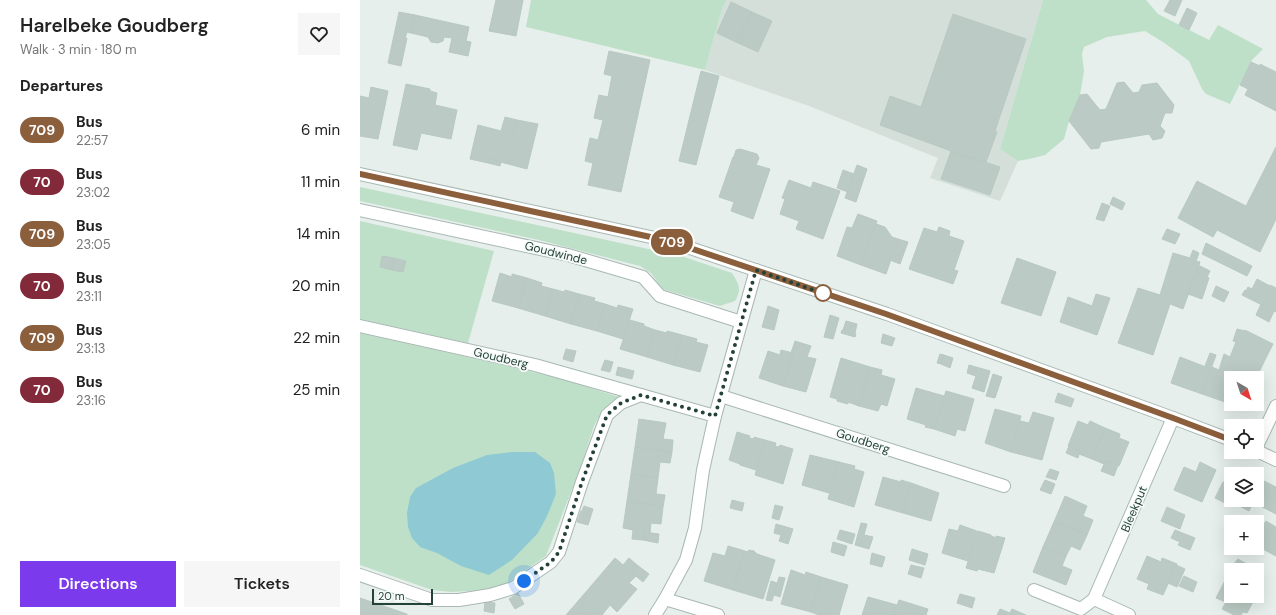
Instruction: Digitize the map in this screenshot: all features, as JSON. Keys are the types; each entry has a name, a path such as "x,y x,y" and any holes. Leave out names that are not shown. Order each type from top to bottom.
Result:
{"street":[{"path":"360,174 669,241 886,314 1224,437"},
{"name":"Goudwinde","path":"360,210 575,257 643,277 660,296 741,322"},
{"path":"655,615 686,560 695,528 703,470 715,416 756,270"},
{"name":"Goudberg","path":"360,326 535,365 715,416"},
{"path":"360,575 432,600 459,600 483,596 513,588 551,562 559,552 582,482 607,415 621,403 641,395"},
{"name":"Goudberg","path":"721,396 1004,486"},
{"path":"1264,431 1276,406"},
{"name":"Bleekput","path":"1094,599 1173,418"},
{"path":"1264,454 1276,460"},
{"path":"1034,590 1081,609 1094,599 1129,615"},
{"path":"665,599 718,615"}],"shaded area":[{"path":"727,0 1043,0 1000,149 1018,161 1000,201 930,178 938,158 809,106 705,70 722,9"}],"green space":[{"path":"531,0 727,0 722,9 705,70 526,27"},
{"path":"1043,0 1146,0 1158,14 1209,40 1218,25 1263,49 1252,60 1230,104 1206,94 1202,89 1189,61 1145,31 1107,37 1084,47 1082,54 1084,71 1080,95 1069,121 1064,139 1045,155 1018,161 1000,149"},
{"path":"360,187 681,256 732,273 738,284 739,290 735,301 720,306 662,289 651,273 640,266 539,240 360,201"},
{"path":"360,221 494,251 468,343 360,319"},
{"path":"360,333 558,378 619,397 603,409 594,426 580,469 546,556 501,587 489,590 451,592 432,590 360,565"}],"water":[{"path":"513,452 535,452 550,463 554,473 556,494 538,533 512,560 489,575 461,566 437,553 420,547 412,538 408,527 407,513 410,497 416,488 453,468 487,455"}],"building":[{"path":"496,0 523,0 516,36 489,31"},
{"path":"1170,0 1182,0 1175,16 1164,11"},
{"path":"731,2 752,12 736,42 717,33"},
{"path":"1187,8 1197,13 1189,30 1179,25"},
{"path":"399,12 415,15 411,33 407,32 405,38 407,38 401,66 388,63"},
{"path":"752,12 772,21 758,52 736,42"},
{"path":"953,14 1026,39 986,162 880,125 890,96 921,107"},
{"path":"415,15 469,27 466,41 471,42 468,56 449,52 452,38 444,37 443,41 438,43 431,42 428,37 411,33"},
{"path":"609,51 650,60 621,192 588,185 593,163 585,161 590,138 598,140 603,120 594,118 599,95 608,97 612,76 604,74"},
{"path":"1251,62 1260,66 1260,64 1276,72 1276,111 1245,95 1248,89 1240,85"},
{"path":"701,71 719,76 696,165 679,161"},
{"path":"1124,82 1133,93 1139,92 1142,85 1157,83 1174,105 1172,113 1165,113 1160,126 1165,131 1162,138 1153,140 1149,134 1101,142 1099,148 1091,149 1069,121 1080,95 1087,94 1100,110 1106,109 1117,83"},
{"path":"406,84 430,89 430,91 437,93 435,105 457,110 451,139 421,133 417,150 393,145"},
{"path":"371,87 388,91 378,139 360,136 360,96 369,98"},
{"path":"505,117 517,120 513,134 501,131"},
{"path":"517,120 538,124 527,169 489,159 488,163 470,159 478,125 513,134"},
{"path":"1276,147 1276,219 1260,252 1217,230 1213,237 1178,218 1197,181 1246,206"},
{"path":"740,149 757,154 759,158 756,165 770,169 753,219 731,211 734,202 719,197 736,150"},
{"path":"951,151 1000,167 990,195 941,179"},
{"path":"489,159 501,162 500,166 488,163"},
{"path":"857,165 867,169 856,202 845,198"},
{"path":"843,170 854,174 848,192 837,188"},
{"path":"789,180 811,188 813,182 840,191 823,239 796,229 799,221 780,214 785,199 782,198"},
{"path":"1113,197 1125,203 1122,210 1110,204"},
{"path":"1102,203 1110,206 1104,221 1096,219"},
{"path":"858,214 877,221 861,265 837,256 847,227 852,228"},
{"path":"876,224 885,227 892,237 898,239 886,274 861,265"},
{"path":"939,227 950,231 949,236 964,241 954,270 958,271 953,284 909,269 924,228 937,232"},
{"path":"1167,229 1180,234 1175,244 1162,239"},
{"path":"898,239 908,242 900,264 890,260"},
{"path":"1206,243 1252,266 1247,276 1202,254"},
{"path":"1193,250 1199,253 1196,261 1200,262 1183,309 1170,304 1153,355 1118,343 1138,288 1160,295 1173,253 1190,258"},
{"path":"382,256 394,258 392,270 380,267"},
{"path":"394,258 406,261 403,272 392,270"},
{"path":"1017,258 1056,272 1041,316 1001,303"},
{"path":"1198,265 1210,271 1207,277 1196,272"},
{"path":"1196,272 1209,278 1202,299 1188,294"},
{"path":"500,273 512,277 512,274 527,278 518,308 492,301"},
{"path":"527,278 542,283 541,286 553,289 545,316 518,308"},
{"path":"1257,279 1276,288 1276,312 1242,295 1248,287 1252,289"},
{"path":"1216,286 1229,292 1224,302 1212,296"},
{"path":"553,289 564,292 565,290 579,294 571,324 545,316"},
{"path":"579,294 595,298 594,301 605,304 597,331 571,324"},
{"path":"1096,294 1110,298 1097,335 1060,322 1068,297 1092,306"},
{"path":"605,304 617,308 618,305 633,309 623,339 597,331"},
{"path":"1261,304 1274,311 1269,322 1256,315"},
{"path":"768,306 779,310 774,330 762,327"},
{"path":"830,315 839,318 833,339 824,337"},
{"path":"630,320 644,324 644,326 655,330 647,357 620,349"},
{"path":"846,321 857,324 855,333 843,330"},
{"path":"1237,329 1245,330 1273,344 1260,371 1224,371 1224,402 1202,394 1212,367 1219,370 1224,354 1230,357 1236,342 1233,341"},
{"path":"655,330 667,333 667,331 682,335 673,365 647,357"},
{"path":"842,330 856,334 855,337 841,333"},
{"path":"883,334 895,338 892,346 881,343"},
{"path":"682,335 697,339 696,342 708,345 700,372 673,365"},
{"path":"795,341 811,346 807,357 816,359 806,392 783,386"},
{"path":"566,349 576,351 573,362 563,359"},
{"path":"781,350 793,353 783,386 759,378 768,351 780,355"},
{"path":"1210,353 1216,355 1211,369 1205,366"},
{"path":"940,354 944,355 941,364 937,363"},
{"path":"944,355 953,358 950,368 941,364"},
{"path":"1180,357 1211,369 1202,394 1171,383"},
{"path":"841,358 870,367 859,406 848,402 848,404 837,401 837,399 830,397"},
{"path":"605,360 613,362 610,372 601,370"},
{"path":"969,365 990,371 984,392 972,388 976,376 967,373"},
{"path":"618,367 634,371 632,379 616,375"},
{"path":"870,367 882,370 881,375 895,379 887,406 881,404 878,411 859,406"},
{"path":"993,374 1002,377 995,398 986,396"},
{"path":"916,388 944,396 934,429 925,427 926,425 907,419"},
{"path":"946,391 974,399 965,431 957,429 955,436 934,429"},
{"path":"1058,393 1074,399 1071,407 1055,402"},
{"path":"995,409 1021,416 1011,452 985,443"},
{"path":"1033,412 1054,418 1042,460 1011,452 1020,421 1029,423"},
{"path":"639,419 666,423 663,439 673,440 672,452 635,447"},
{"path":"1078,421 1088,425 1090,421 1105,428 1092,459 1079,454 1080,451 1068,446"},
{"path":"1105,428 1120,434 1119,438 1129,442 1119,466 1106,460 1104,464 1092,459"},
{"path":"737,432 750,436 749,438 754,439 754,437 765,440 756,470 729,460"},
{"path":"765,440 776,443 775,446 779,447 780,445 793,449 783,484 755,475"},
{"path":"1069,446 1080,451 1078,458 1066,453"},
{"path":"635,447 672,452 670,463 660,462 658,478 631,474"},
{"path":"810,455 839,462 829,493 802,485"},
{"path":"1106,460 1118,465 1114,476 1101,471"},
{"path":"839,462 855,466 854,469 864,472 854,507 828,499"},
{"path":"1200,462 1216,470 1202,502 1174,490 1184,467 1196,472"},
{"path":"1050,469 1059,472 1056,480 1046,477"},
{"path":"631,474 658,478 656,494 665,495 663,507 627,501"},
{"path":"883,477 911,483 903,513 875,505"},
{"path":"1045,480 1055,484 1051,494 1040,490"},
{"path":"1264,481 1276,487 1276,514 1263,507 1264,507"},
{"path":"1223,482 1224,482 1224,502 1215,498"},
{"path":"911,483 939,493 931,521 903,513"},
{"path":"1065,496 1087,506 1083,516 1093,520 1087,535 1054,522"},
{"path":"732,500 744,503 742,511 730,508"},
{"path":"627,501 663,507 661,524 651,523 650,533 644,532 643,540 632,539 633,530 623,528"},
{"path":"775,505 783,507 779,520 772,518"},
{"path":"584,506 593,509 588,525 577,522"},
{"path":"1167,507 1185,515 1180,529 1161,521"},
{"path":"1241,507 1251,507 1249,511"},
{"path":"1266,521 1276,527 1276,556 1264,550 1264,524"},
{"path":"1054,522 1087,535 1080,550 1071,546 1066,556 1043,547"},
{"path":"861,523 867,524 864,535 873,537 869,549 855,545"},
{"path":"776,524 793,529 788,544 779,541 781,535 774,533"},
{"path":"960,525 977,531 968,561 942,553 949,529 958,531"},
{"path":"840,530 855,534 852,544 837,539"},
{"path":"1175,530 1195,538 1190,550 1178,545 1180,542 1171,538"},
{"path":"978,531 996,538 996,536 1005,538 994,573 966,568"},
{"path":"644,532 659,534 658,543 643,540"},
{"path":"833,542 847,546 844,556 831,552"},
{"path":"728,546 745,551 733,590 704,581 713,553 725,556"},
{"path":"1043,547 1066,556 1062,566 1072,570 1066,585 1033,572"},
{"path":"912,549 928,554 925,565 909,560"},
{"path":"749,550 775,560 763,599 733,590 745,551 747,552"},
{"path":"872,553 885,557 882,567 870,564"},
{"path":"1147,556 1161,562 1162,558 1177,564 1163,595 1147,589 1149,584 1137,579"},
{"path":"615,558 623,565 629,558 637,565 631,572 636,576 629,583 637,589 625,603 597,579"},
{"path":"1238,559 1245,563 1235,563"},
{"path":"637,565 649,574 643,582 631,572"},
{"path":"911,565 924,568 921,578 908,574"},
{"path":"1176,565 1185,569 1177,587 1168,583"},
{"path":"791,570 805,575 806,572 821,577 811,612 781,604"},
{"path":"1184,576 1197,582 1193,592 1179,586"},
{"path":"779,577 785,578 780,597 774,595"},
{"path":"821,577 848,585 839,615 819,615 811,612"},
{"path":"597,579 625,603 617,612 610,605 602,615 597,615 579,600"},
{"path":"771,581 777,583 772,601 766,600"},
{"path":"1224,582 1224,601 1216,598"},
{"path":"518,593 524,604 515,609 509,599"},
{"path":"960,594 975,598 972,608 957,603"},
{"path":"868,597 897,605 894,615 862,615"},
{"path":"360,598 407,614 407,615 360,615"},
{"path":"579,600 597,615 566,615"},
{"path":"899,600 928,609 926,615 894,615"},
{"path":"485,602 495,603 494,613 484,611"},
{"path":"1225,603 1252,603 1247,613 1243,612 1241,615 1234,615 1222,609"},
{"path":"1000,609 1010,613 1012,609 1026,615 997,615"}],"bus line":[{"name":"709","path":"360,174 669,241 886,314 1224,437"}],"route":[{"path":"524,581 551,562 559,552 582,482 607,415 621,403 641,395 715,416 756,270 828,295 823,293"}]}
